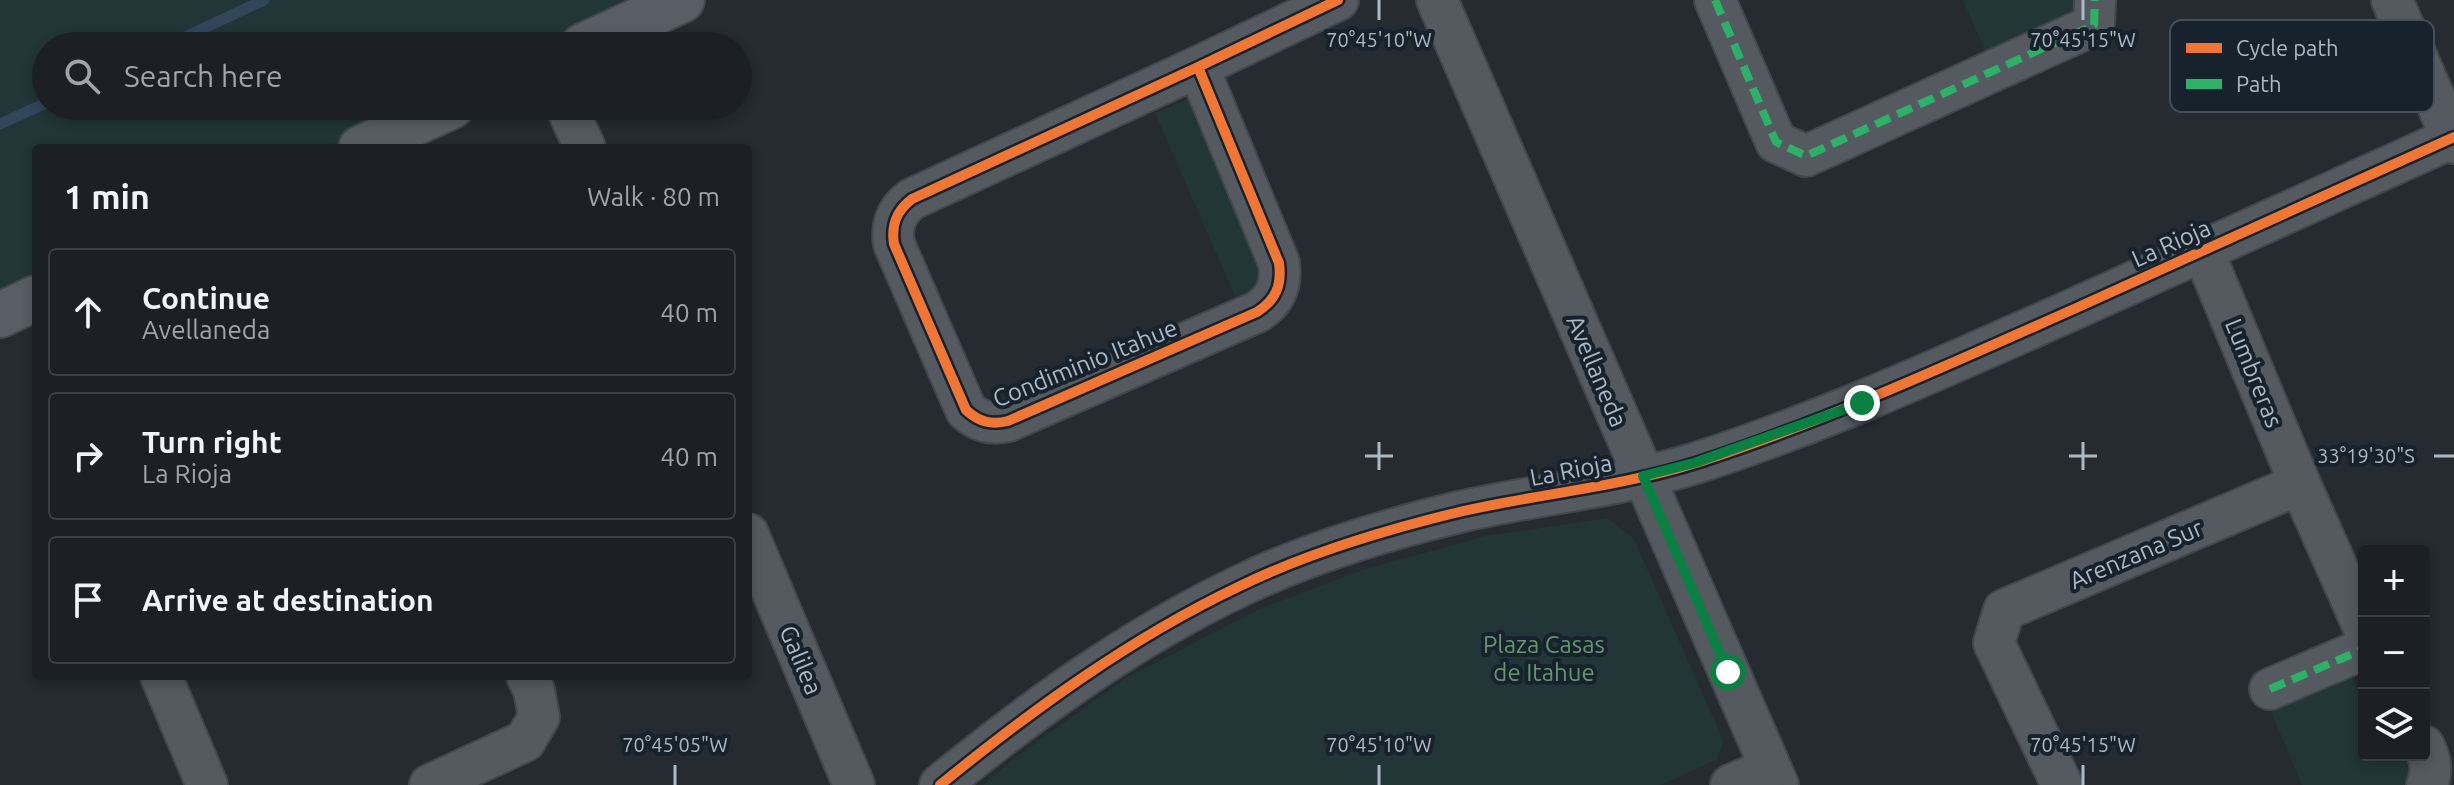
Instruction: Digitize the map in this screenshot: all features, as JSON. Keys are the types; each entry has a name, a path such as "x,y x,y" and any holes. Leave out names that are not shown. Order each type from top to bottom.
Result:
{"street":[{"path":"613,32 682,0"},
{"name":"Condiminio Itahue","path":"1198,67 1279,263 1281,276 1273,299 1257,312 1008,421 997,424 974,418 966,410 894,244 892,231 901,207 912,199 1338,0"},
{"name":"Avellaneda","path":"1437,0 1774,777"},
{"path":"1715,0 1776,142 1806,156 2094,13"},
{"path":"2392,0 2401,20"},
{"path":"2434,96 2453,139"},
{"path":"370,144 422,120"},
{"path":"572,120 583,144"},
{"name":"La Rioja","path":"940,785 996,740 1148,635 1187,612 1269,573 1353,543 1459,512 1694,463 1862,403 2453,139"},
{"name":"Lumbreras","path":"2203,251 2359,617"},
{"path":"0,315 32,300"},
{"name":"Arenzana Sur","path":"2062,785 1994,643 2004,610 2300,484"},
{"name":"Galilea","path":"752,543 854,785"},
{"path":"2270,689 2358,652"},
{"path":"163,680 207,785"},
{"path":"430,785 525,741 539,717 529,680"},
{"path":"1731,785 1774,777"}],"green space":[{"path":"0,0 641,0 573,32 32,32 32,120 385,120 334,144 32,144 32,285 0,299"},
{"path":"1963,0 2080,0 2068,27 1989,61"},
{"path":"1212,89 1301,292 1244,317 1155,113"},
{"name":"Plaza Casas de Itahue","path":"1608,518 1634,539 1724,742 1716,760 1661,785 983,785 1012,760 1126,678 1257,610 1365,569 1486,536"},
{"path":"2350,672 2358,690 2358,761 2411,761 2413,766 2407,785 2302,785 2269,707"}],"waterway":[{"path":"196,32 264,0"},
{"path":"0,124 32,109"}],"marked path":[{"path":"1715,0 1776,142 1806,156 2094,25 2095,0"},
{"path":"2270,689 2358,652"}],"cycle path":[{"path":"1198,67 1279,263 1280,278 1273,297 1257,312 1008,421 986,422 976,417 966,410 894,244 894,225 902,208 912,199 1338,0"},
{"path":"940,785 1010,730 1121,652 1198,607 1263,575 1404,526 1459,512 1667,471 1744,447 1981,350 2454,137"}],"route":[{"path":"1728,672 1643,476 1694,463 1862,403"}]}
